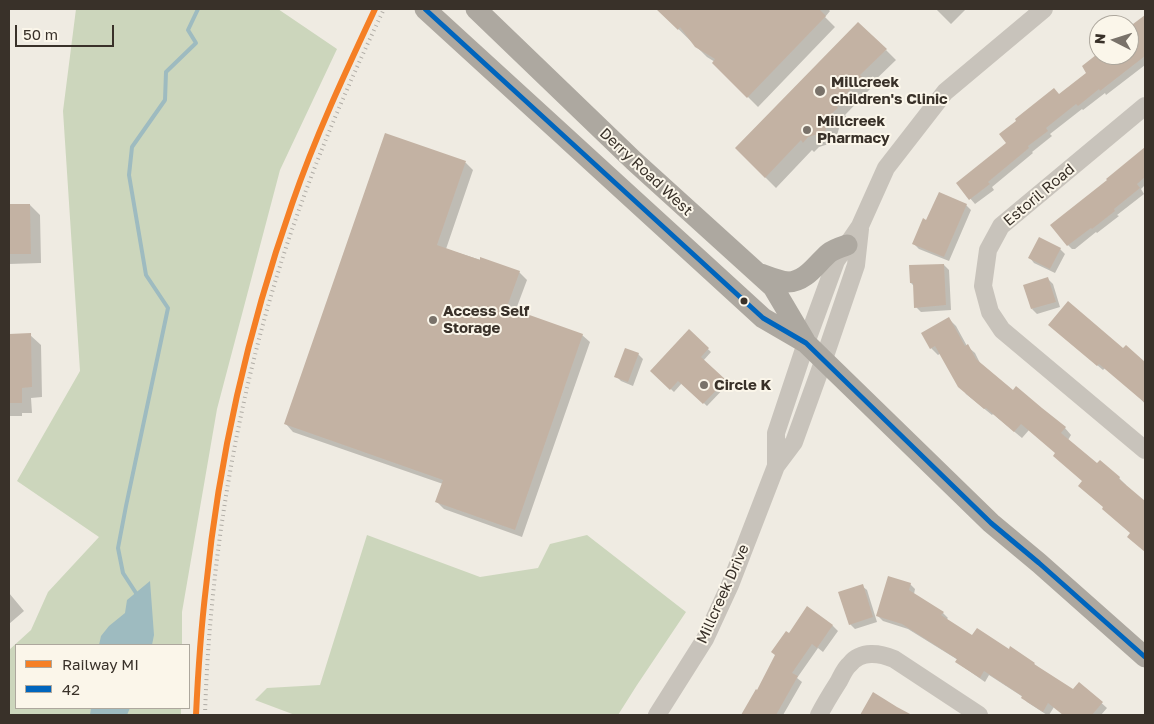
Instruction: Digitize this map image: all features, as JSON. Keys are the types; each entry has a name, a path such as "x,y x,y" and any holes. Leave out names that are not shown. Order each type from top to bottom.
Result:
{"main road":[{"name":"Derry Road West","path":"425,9 763,318 806,343 824,359 991,523 1145,657"},
{"name":"Derry Road West","path":"476,9 634,161 773,287 806,343"},
{"path":"758,273 788,282 796,280 810,272 831,251 847,245"}],"street":[{"name":"Millcreek Drive","path":"776,466 776,433 836,261 860,226 886,168 944,92 1044,9"},
{"name":"Estoril Road","path":"1145,106 1001,226 988,250 983,286 990,312 1002,330 1145,450"},
{"name":"Millcreek Drive","path":"657,715 705,639 730,585 776,466 794,442 856,265 860,226"},
{"path":"819,715 850,663 858,657 870,653 894,659 978,715"}],"green space":[{"path":"76,9 278,9 337,49 280,170 217,409 182,612 182,644 16,644 31,630 48,592 99,537 17,481 80,371 63,111"},
{"path":"367,535 480,577 538,568 550,544 587,535 686,612 618,715 295,715 255,700 267,688 320,685"},
{"path":"15,645 15,709 181,709 181,715 9,715 9,650"}],"water":[{"path":"150,581 154,635 152,644 99,644 101,636 109,626 125,613 127,600"},
{"path":"91,709 130,709 127,715 90,715"}],"building":[{"path":"656,9 819,9 826,16 747,98 712,63 715,59 695,47 680,27 678,30"},
{"path":"1145,15 1145,56 1139,61 1139,20"},
{"name":"Millcreek children's Clinic","path":"858,22 887,49 860,75 862,77 836,105 838,108 830,115 825,132 808,137 803,143 801,140 765,178 735,148"},
{"path":"1089,60 1089,65 1133,65 1078,106 1076,104 1046,128 1048,131 1028,146 1029,148 988,182 990,184 969,200 956,183 1006,143 999,134 1016,121 1015,119 1054,88 1059,94 1086,73 1082,66"},
{"name":"Access Self Storage","path":"385,133 466,161 437,245 520,271 507,307 583,334 515,530 435,502 443,480 284,424"},
{"path":"1145,147 1145,177 1137,184 1140,188 1114,209 1115,211 1067,246 1050,225"},
{"path":"939,192 967,204 944,257 912,244 923,218 926,220"},
{"path":"9,204 30,204 31,254 9,254"},
{"path":"1039,237 1061,248 1050,269 1028,258"},
{"path":"944,264 946,305 914,308 913,283 910,283 909,265"},
{"path":"1048,277 1056,302 1031,309 1023,285"},
{"path":"1068,301 1123,348 1126,345 1145,362 1145,403 1099,364 1097,366 1048,325"},
{"path":"949,317 965,346 968,344 976,359 1013,390 1016,386 1066,427 1061,433 1097,463 1100,460 1145,501 1145,552 1127,537 1130,533 1078,486 1082,481 1053,456 1055,453 1021,424 1014,432 958,387 935,346 930,349 921,333"},
{"path":"689,329 709,348 701,357 726,380 703,404 678,381 670,390 650,371"},
{"path":"31,333 32,387 22,388 22,403 9,403 9,334"},
{"path":"625,348 639,353 628,382 614,377"},
{"path":"888,576 911,583 909,590 944,612 941,615 972,635 977,628 1009,649 1010,646 1073,689 1079,682 1103,702 1092,715 1063,715 1048,703 1043,712 984,671 980,678 955,662 957,659 902,624 876,616"},
{"path":"863,584 873,617 849,625 838,592"},
{"path":"807,606 833,625 817,648 812,644 792,673 798,676 776,715 741,715 757,690 775,655 771,652 786,631 789,633"},
{"path":"873,692 897,707 912,715 860,715"}],"waterway":[{"path":"136,597 136,593 123,573 118,548 168,308 146,275 129,175 132,147 165,100 166,72 196,43 188,30 198,9"}],"railway":[{"path":"205,715 208,651 222,522 246,393 261,330 279,268 309,182 339,107 384,9"}],"rail line":[{"name":"MI","path":"196,715 201,635 212,538 228,441 249,345 276,250 310,154 375,9"}],"transit line":[{"name":"42","path":"425,9 763,318 806,343 991,523 1145,657"}],"place":[{"name":"Millcreek children's Clinic","path":"820,91"},
{"name":"Millcreek Pharmacy","path":"807,130"},
{"name":"Access Self Storage","path":"433,320"},
{"name":"Circle K","path":"704,385"}]}
